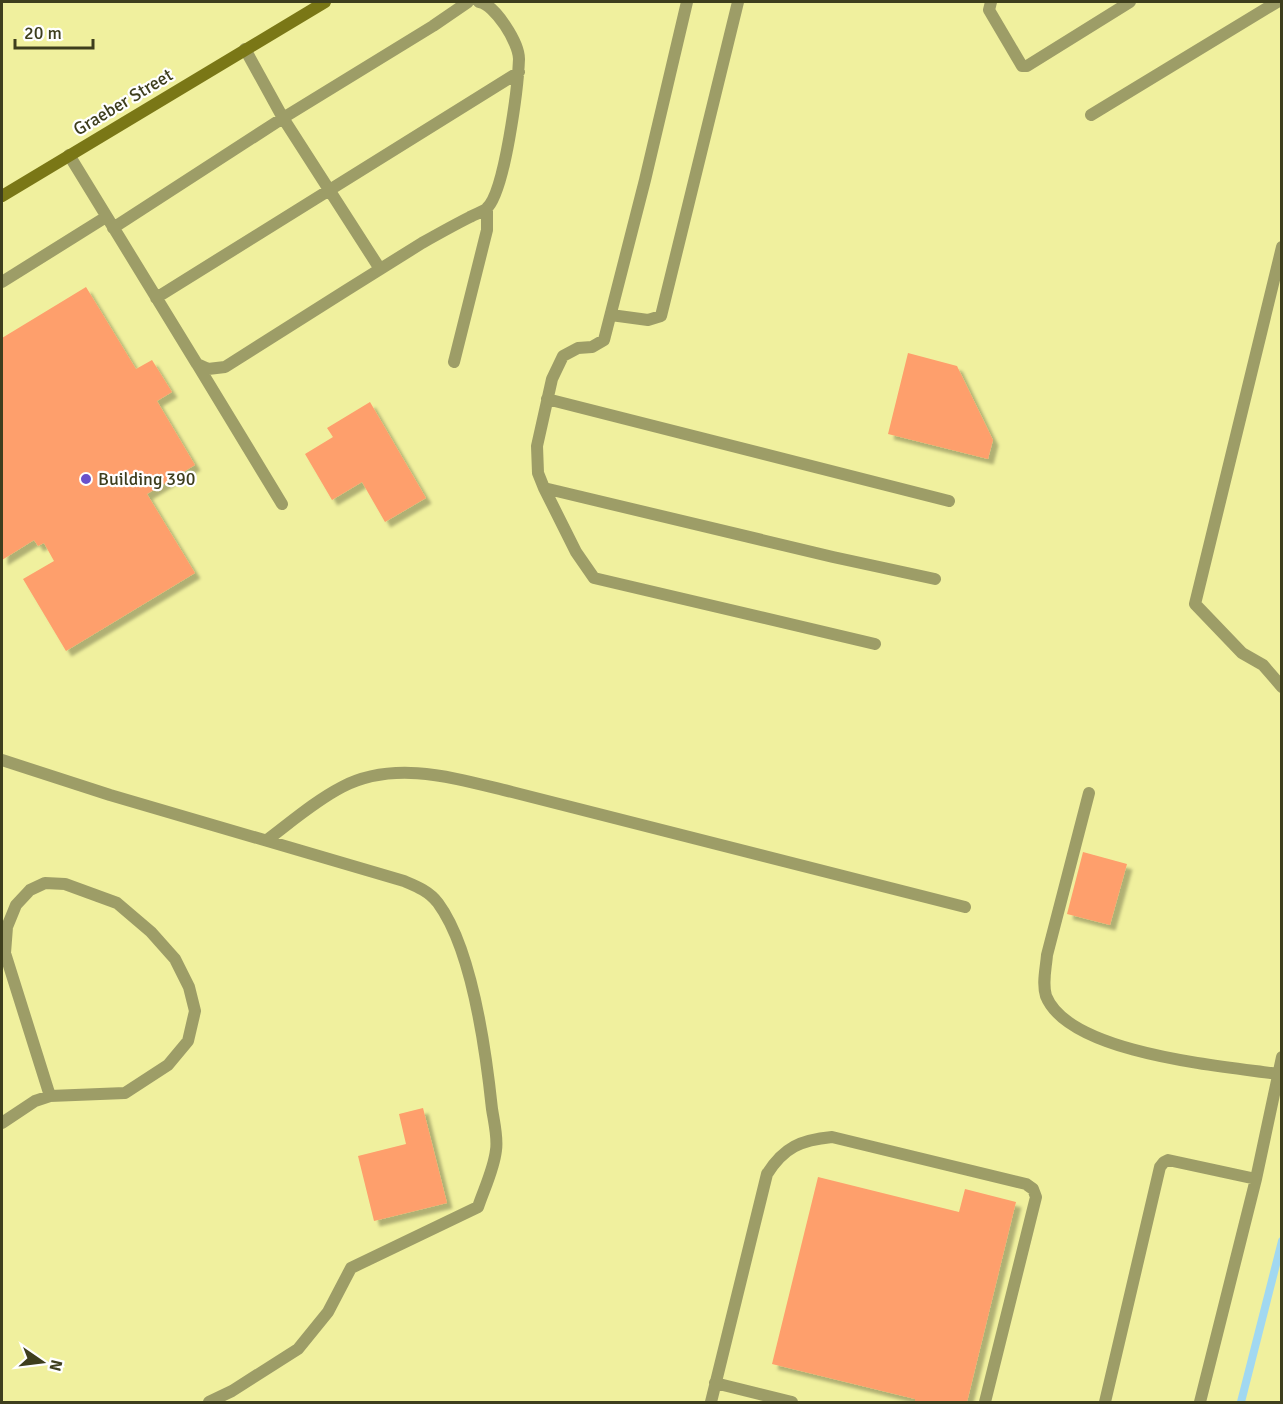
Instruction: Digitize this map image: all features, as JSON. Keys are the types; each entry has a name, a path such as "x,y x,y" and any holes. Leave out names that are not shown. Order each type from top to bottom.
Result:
{"street":[{"name":"Graeber Street","path":"2,196 325,2"}],"lane":[{"path":"2,282 110,222 433,26 468,2"},
{"path":"454,362 487,230 487,208 501,177 519,72 519,52 508,30 485,3 479,2"},
{"path":"687,2 611,315 603,340 592,347 578,348 563,356 552,379 537,446 538,473 576,552 594,578 875,644"},
{"path":"611,315 648,320 661,316 738,2"},
{"path":"991,2 989,10 1022,66 1027,66 1130,2"},
{"path":"1091,116 1277,2"},
{"path":"245,49 283,118 380,269"},
{"path":"156,298 519,72"},
{"path":"69,155 282,504"},
{"path":"197,364 208,369 225,367 380,269 487,208"},
{"path":"1281,247 1195,604 1242,653 1263,665 1281,681"},
{"path":"547,399 949,501"},
{"path":"544,488 935,579"},
{"path":"2,760 110,795 404,881 421,888 436,900 459,944 477,1013 489,1081 497,1149 478,1207 351,1268 328,1312 298,1349 232,1391 209,1402"},
{"path":"267,840 342,787 366,778 402,772 440,776 512,792 965,907"},
{"path":"1089,793 1047,955 1044,977 1046,995 1057,1014 1075,1028 1127,1048 1278,1074"},
{"path":"2,1123 35,1101 50,1096 125,1093 168,1065 188,1041 195,1011 189,987 175,959 151,932 117,903 65,884 45,883 30,890 16,905 7,927 5,953 50,1096"},
{"path":"1200,1402 1256,1179 1281,1057"},
{"path":"711,1402 767,1174 775,1161 798,1144 813,1138 832,1137 1026,1184 1033,1189 1036,1197 985,1402"},
{"path":"1105,1402 1160,1167 1168,1160 1256,1179"},
{"path":"715,1383 792,1402"}],"building":[{"name":"Building 390","path":"86,287 136,369 152,360 172,392 157,401 195,465 147,494 195,573 66,651 23,579 54,561 44,543 38,546 34,540 2,560 2,338"},
{"path":"908,353 957,366 993,440 988,459 888,434"},
{"path":"370,402 426,498 385,522 362,482 332,500 305,454 333,437 327,428"},
{"path":"1083,852 1127,864 1110,925 1067,914"},
{"path":"423,1108 447,1203 374,1221 358,1156 406,1144 399,1114"},
{"path":"818,1177 959,1212 965,1189 1016,1202 967,1402 915,1402 915,1399 772,1364"}],"waterway":[{"path":"1241,1402 1282,1241"}],"place":[{"name":"Building 390","path":"86,479"}]}
